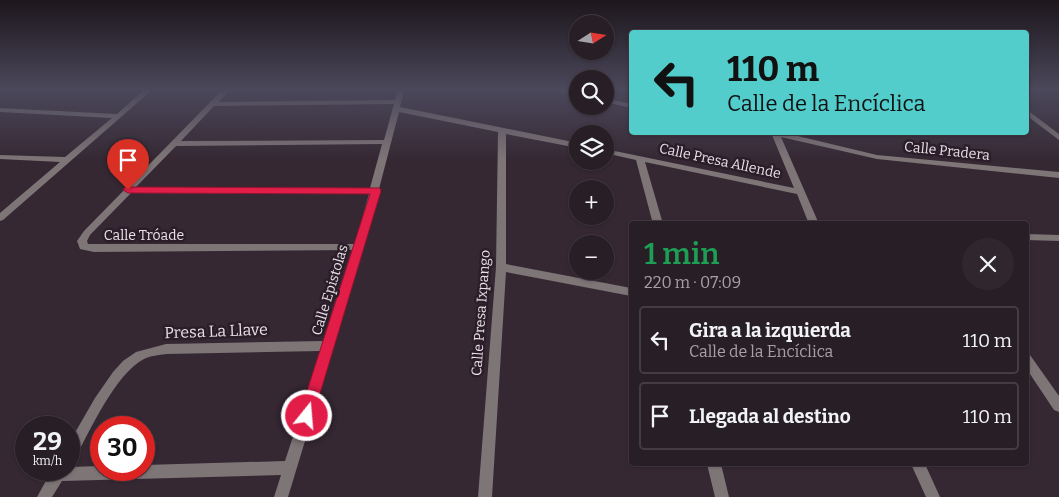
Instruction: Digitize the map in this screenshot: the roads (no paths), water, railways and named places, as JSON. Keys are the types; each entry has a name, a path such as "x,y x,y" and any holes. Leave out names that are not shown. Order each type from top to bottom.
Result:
{"street":[{"path":"63,113 118,116"},
{"path":"0,218 121,113"},
{"name":"Calle Tróade","path":"203,113 87,233 82,241 84,247 94,249 360,247"},
{"name":"Calle Epistolas","path":"282,497 360,247 396,113"},
{"path":"428,113 569,144"},
{"path":"1029,116 1059,138"},
{"name":"Calle Presa Ixpango","path":"484,497 501,267 502,131"},
{"path":"774,135 813,221"},
{"name":"Calle Pradera","path":"781,135 862,154 908,161 1059,174"},
{"path":"172,144 388,142"},
{"name":"Calle Presa Allende","path":"614,153 800,192"},
{"path":"0,157 67,160"},
{"path":"640,158 657,221"},
{"path":"128,190 376,191"},
{"path":"1029,237 1059,238"},
{"path":"501,267 629,292"},
{"name":"Presa La Llave","path":"80,437 110,386 123,369 136,357 149,352 166,349 328,346"},
{"path":"1029,362 1059,406"},
{"path":"714,466 722,497"},
{"path":"919,466 933,497"},
{"path":"80,472 291,468"},
{"path":"44,497 54,481"}]}
